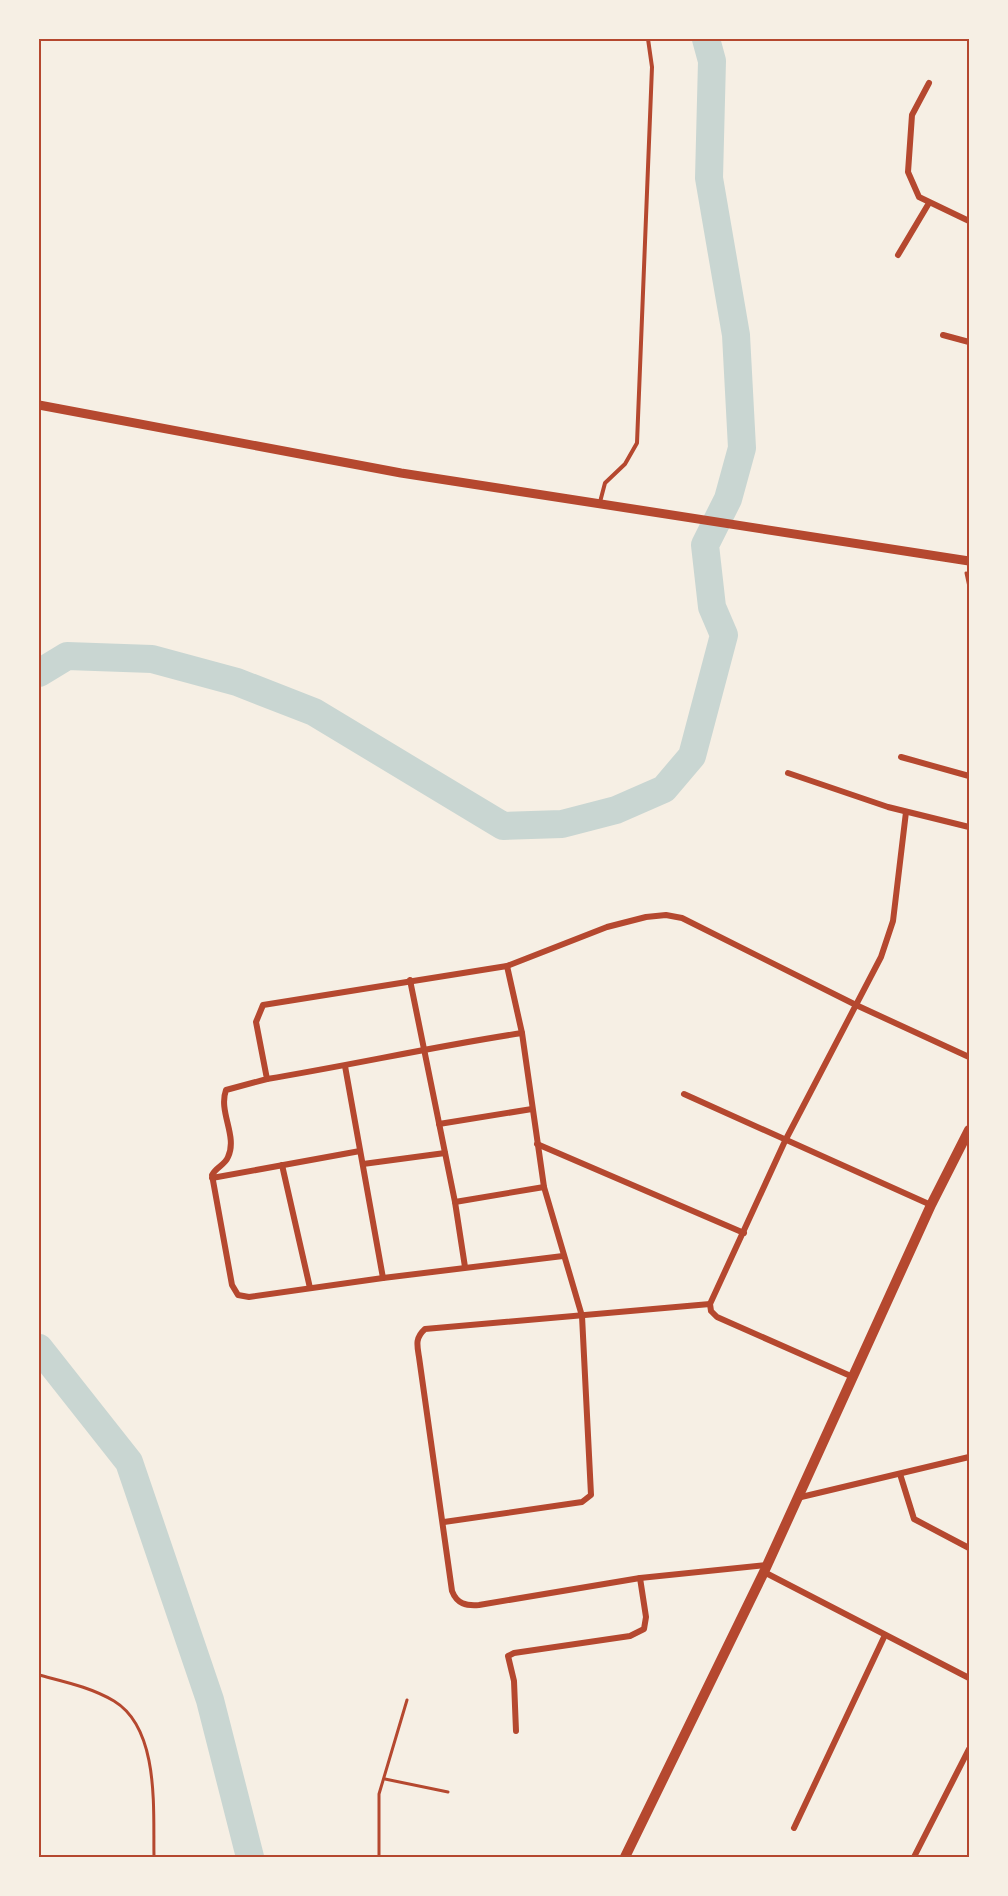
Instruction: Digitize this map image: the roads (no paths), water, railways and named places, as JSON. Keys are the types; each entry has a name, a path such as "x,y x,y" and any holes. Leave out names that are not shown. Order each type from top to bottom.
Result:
{"main road":[{"path":"625,1857 766,1569 931,1205 967,1138"}],"street":[{"path":"929,83 912,115 908,172 919,197 969,222"},
{"path":"898,255 929,203"},
{"path":"943,335 969,342"},
{"path":"39,405 401,473 969,561"},
{"path":"901,757 969,776"},
{"path":"788,773 906,812 969,827"},
{"path":"852,1377 717,1317 711,1311 710,1304 785,1141 881,957 893,921 906,812"},
{"path":"267,1079 256,1022 263,1005 507,966 608,927 646,917 666,915 682,918 856,1005 969,1057"},
{"path":"444,1522 582,1502 591,1495 582,1316 543,1187 522,1033 507,966"},
{"path":"410,981 455,1202 465,1267"},
{"path":"522,1033 425,1048 345,1066 231,1087 224,1093 224,1112 231,1148 228,1159 215,1170 212,1178 229,1274 238,1295 249,1297 563,1256"},
{"path":"345,1066 383,1278"},
{"path":"684,1094 931,1205"},
{"path":"439,1124 532,1109"},
{"path":"537,1144 744,1233"},
{"path":"212,1178 360,1151"},
{"path":"363,1164 445,1153"},
{"path":"282,1165 309,1288"},
{"path":"455,1202 543,1187"},
{"path":"710,1304 425,1329 419,1335 417,1341 419,1357 455,1599 468,1606 640,1578 766,1569 885,1635 969,1678"},
{"path":"797,1498 969,1457"},
{"path":"900,1474 914,1519 969,1548"},
{"path":"516,1731 514,1681 508,1656 514,1653 630,1636 644,1629 646,1617 640,1578"},
{"path":"794,1828 885,1635"},
{"path":"915,1857 969,1749"}],"lane":[{"path":"600,503 605,483 632,455 638,436 652,67 648,39"}],"waterway":[{"path":"39,673 67,656 152,659 237,682 314,712 503,826 562,824 616,810 664,789 692,756 724,635 712,607 705,545 728,499 742,448 736,335 709,178 712,61 706,39"},
{"path":"39,1348 129,1462 210,1700 250,1857"}]}
